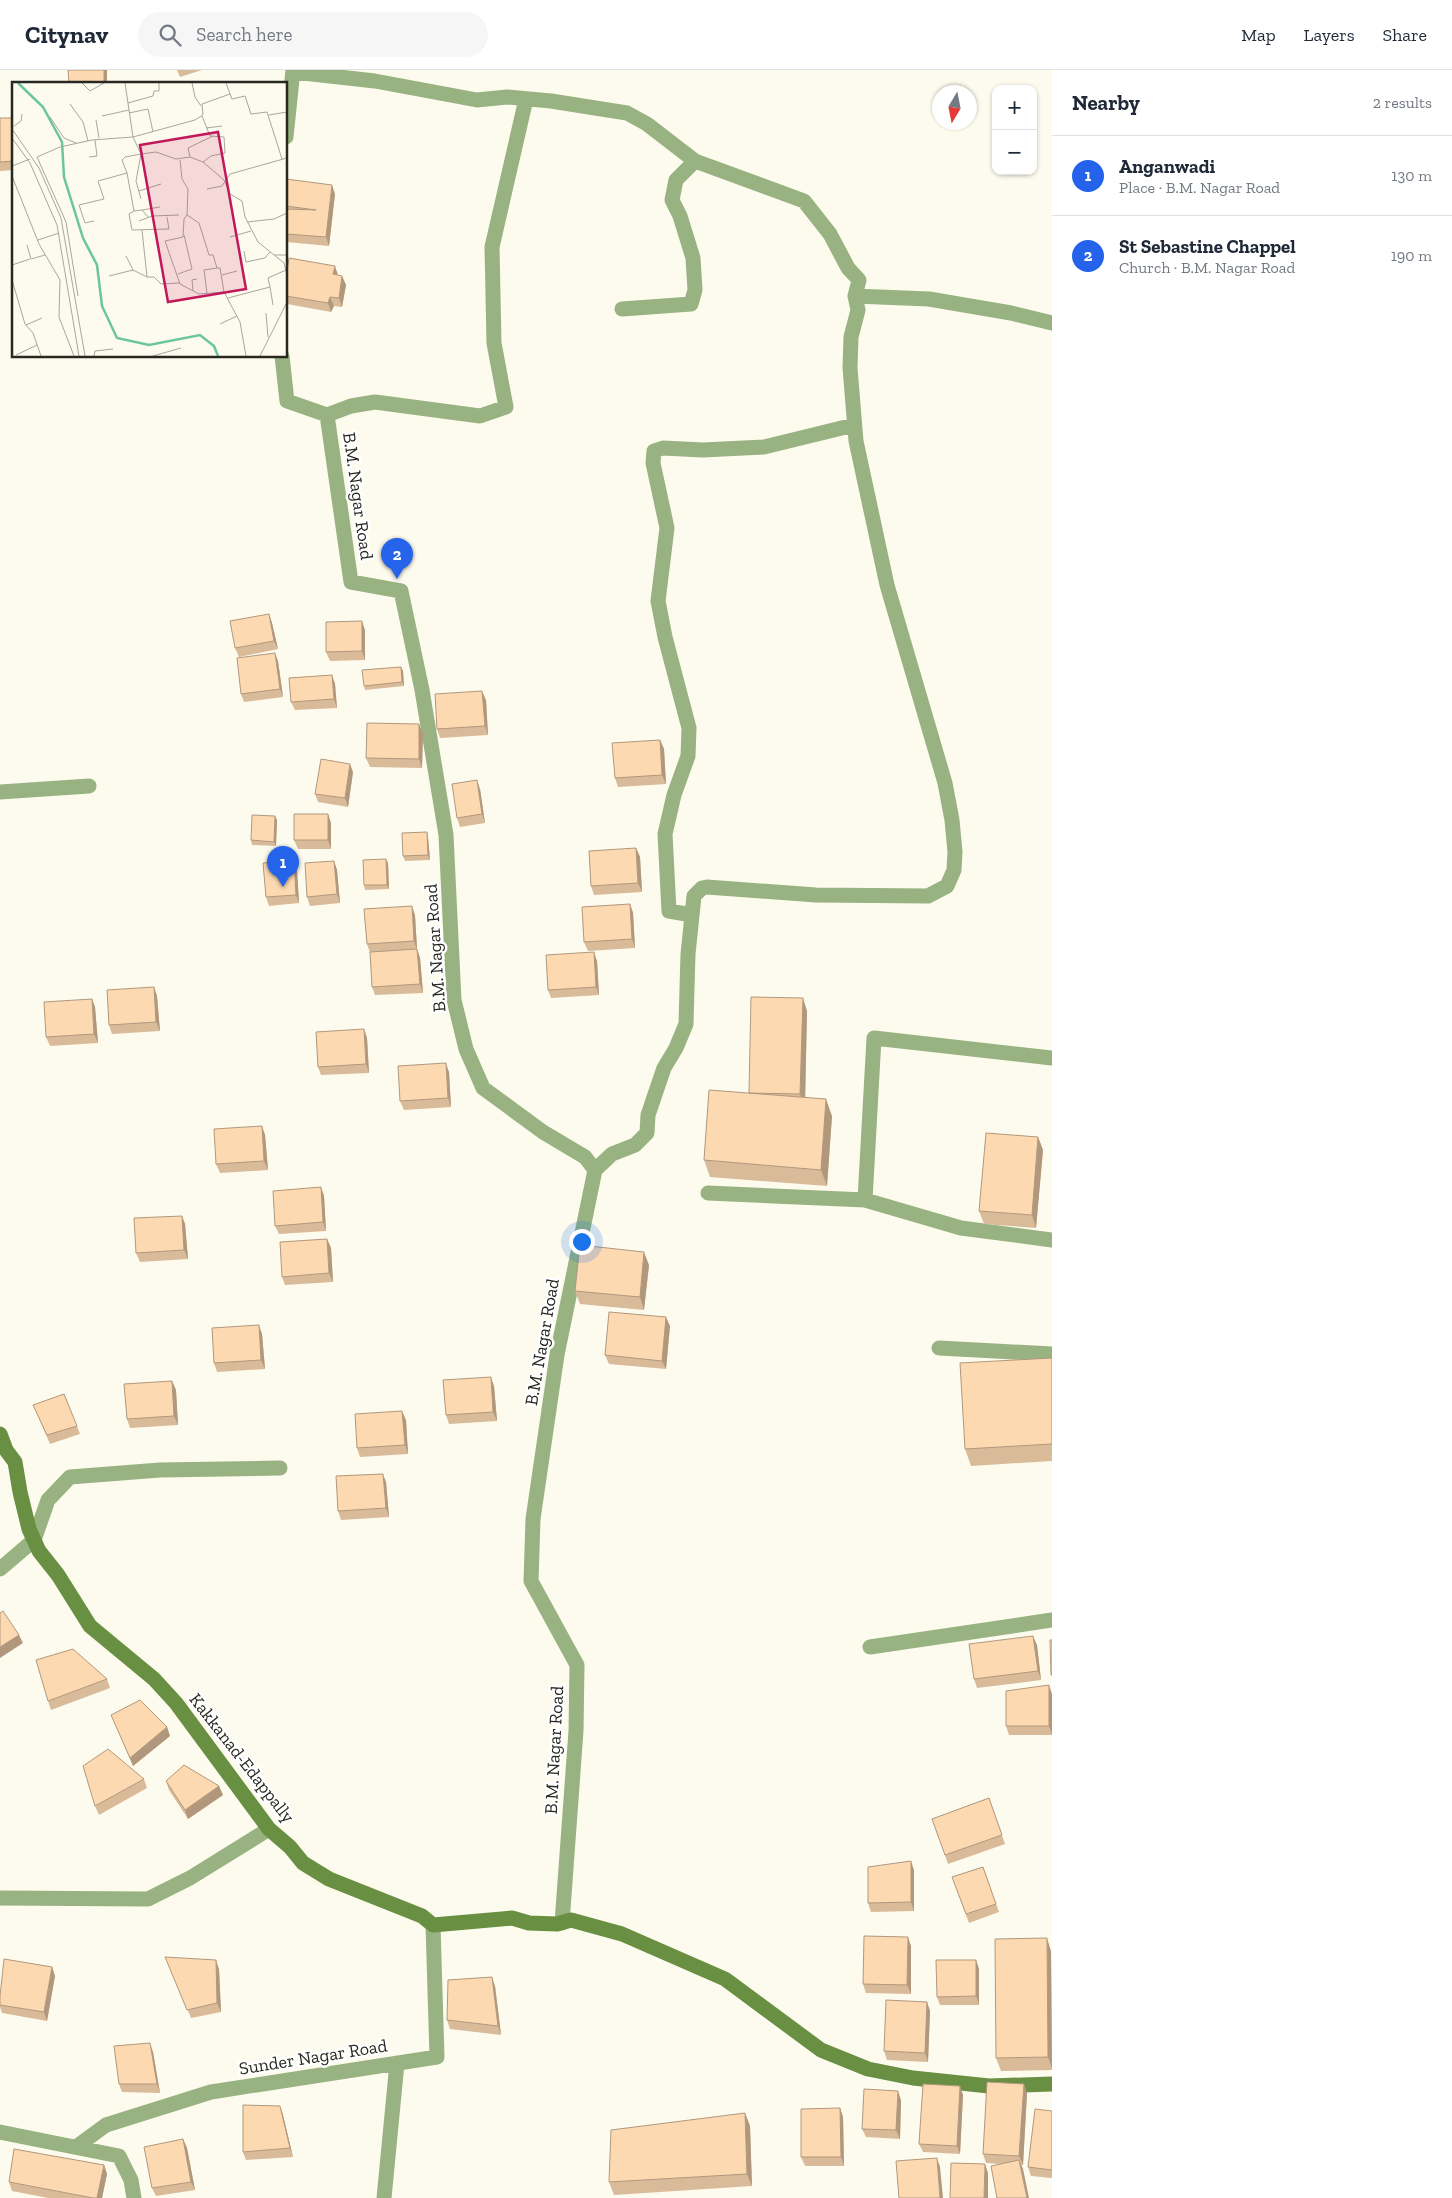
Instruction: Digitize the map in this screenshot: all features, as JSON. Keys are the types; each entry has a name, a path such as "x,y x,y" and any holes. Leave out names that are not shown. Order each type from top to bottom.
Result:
{"street":[{"path":"288,117 293,71 375,81 477,100 507,97 627,113 647,124 695,161 804,201 830,234 848,268 858,280 855,296 858,310 851,337 850,368 854,425 887,585 949,802 955,852 951,877 946,886 928,896 816,895 702,888 694,896 688,954 686,1024 676,1048 664,1068 648,1115 647,1133 636,1145 612,1154 595,1170"},
{"path":"327,415 351,406 375,402 480,416 506,408 494,343 492,247 526,99"},
{"path":"622,309 691,304 695,290 693,258 680,216 672,200 676,180 695,161"},
{"path":"855,296 929,298 1052,323"},
{"name":"B.M. Nagar Road","path":"282,358 287,401 327,415 351,582 401,591 422,690 446,835 454,1000 466,1049 483,1088 543,1132 585,1156 595,1170 557,1355 533,1519 531,1580 577,1665 576,1731 562,1923"},
{"path":"692,915 669,911 665,834 674,795 688,756 689,728 665,637 658,601 666,528 654,464 654,451 663,448 703,450 764,447 854,425"},
{"path":"0,792 89,786"},
{"path":"865,1200 874,1038 1052,1058"},
{"path":"708,1193 865,1200 962,1228 1052,1240"},
{"path":"940,1348 1052,1354"},
{"name":"Kakkanad-Edappally","path":"0,1434 6,1450 15,1462 20,1492 38,1551 58,1575 90,1626 154,1679 176,1703 269,1829 290,1847 303,1864 329,1879 422,1916 433,1925"},
{"path":"0,1569 34,1540 48,1500 70,1477 160,1470 280,1468"},
{"path":"870,1646 1052,1620"},
{"path":"0,1898 148,1899 190,1878 269,1829"},
{"path":"433,1925 512,1918 528,1922 562,1923 571,1920 622,1934 724,1978 821,2050 868,2069 913,2078 989,2086 1052,2084"},
{"name":"Sunder Nagar Road","path":"76,2147 106,2125 211,2092 437,2057 433,1925"},
{"path":"384,2198 397,2063"},
{"path":"0,2132 119,2156 131,2180 134,2198"}],"building":[{"path":"68,70 104,70 104,82 69,82"},
{"path":"0,118 12,118 12,161 0,162"},
{"path":"288,179 332,185 326,237 288,234 288,209 316,210 288,206"},
{"path":"289,258 335,266 333,274 342,276 339,298 330,297 328,303 288,296"},
{"path":"269,614 274,641 235,648 230,621"},
{"path":"362,621 362,651 326,652 326,622"},
{"path":"275,653 280,689 241,694 237,658"},
{"path":"401,667 402,682 364,686 362,670"},
{"path":"332,675 334,699 291,702 289,678"},
{"path":"482,691 485,726 437,729 435,694"},
{"path":"367,723 419,724 419,759 366,758"},
{"path":"660,740 662,775 615,778 612,743"},
{"path":"321,759 350,764 345,798 315,794"},
{"path":"477,780 482,814 457,818 452,784"},
{"path":"294,814 328,814 328,840 294,840"},
{"path":"252,815 275,816 274,842 251,840"},
{"path":"427,832 428,855 403,856 402,833"},
{"path":"636,848 638,883 591,886 589,851"},
{"path":"386,859 387,885 364,885 363,860"},
{"path":"294,861 296,895 266,897 263,863"},
{"path":"334,861 337,894 307,897 305,863"},
{"path":"630,904 632,939 584,942 582,907"},
{"path":"412,906 414,941 367,944 364,909"},
{"path":"417,949 420,984 372,987 370,952"},
{"path":"594,952 596,987 548,990 546,955"},
{"path":"154,987 156,1022 109,1025 107,990"},
{"path":"751,997 803,998 800,1094 749,1093"},
{"path":"92,999 94,1034 46,1037 44,1002"},
{"path":"364,1029 366,1064 318,1067 316,1032"},
{"path":"446,1063 448,1098 400,1101 398,1066"},
{"path":"709,1090 826,1099 821,1170 704,1160"},
{"path":"262,1126 264,1161 216,1164 214,1129"},
{"path":"986,1133 1038,1137 1032,1215 979,1211"},
{"path":"321,1187 323,1222 275,1226 273,1191"},
{"path":"182,1216 184,1250 136,1253 134,1218"},
{"path":"327,1239 329,1273 282,1277 280,1242"},
{"path":"580,1245 644,1252 640,1297 575,1291"},
{"path":"609,1312 666,1317 662,1361 605,1355"},
{"path":"259,1325 261,1360 214,1363 212,1328"},
{"path":"1052,1358 1052,1444 965,1449 960,1363"},
{"path":"491,1377 493,1412 446,1415 443,1380"},
{"path":"172,1381 174,1416 127,1419 124,1384"},
{"path":"64,1394 77,1426 47,1435 33,1405"},
{"path":"402,1411 405,1445 357,1448 355,1414"},
{"path":"383,1474 386,1508 338,1511 336,1476"},
{"path":"3,1611 19,1635 0,1647 0,1613"},
{"path":"1033,1636 1038,1671 974,1679 969,1644"},
{"path":"1050,1640 1052,1640 1052,1675 1051,1675"},
{"path":"73,1649 107,1679 48,1701 36,1660"},
{"path":"1049,1685 1049,1726 1006,1726 1006,1691"},
{"path":"140,1700 167,1727 130,1758 111,1715"},
{"path":"108,1749 144,1779 95,1806 83,1766"},
{"path":"184,1765 219,1786 185,1810 166,1781"},
{"path":"989,1798 1002,1835 945,1855 932,1819"},
{"path":"911,1861 911,1902 868,1903 868,1867"},
{"path":"983,1867 996,1904 966,1914 952,1877"},
{"path":"864,1936 908,1937 907,1985 863,1984"},
{"path":"1047,1938 1048,2057 996,2058 995,1939"},
{"path":"165,1957 216,1960 217,2003 187,2010"},
{"path":"4,1959 52,1967 44,2012 0,2005"},
{"path":"936,1960 976,1960 976,1996 937,1997"},
{"path":"492,1977 498,2026 447,2020 448,1980"},
{"path":"886,2000 927,2002 925,2053 884,2051"},
{"path":"150,2043 157,2084 119,2084 114,2046"},
{"path":"987,2082 1024,2084 1019,2156 983,2154"},
{"path":"923,2084 960,2086 957,2146 919,2144"},
{"path":"864,2089 898,2091 896,2130 862,2129"},
{"path":"243,2105 280,2106 290,2148 243,2152"},
{"path":"840,2108 841,2157 801,2157 801,2109"},
{"path":"1035,2109 1052,2111 1052,2170 1028,2167"},
{"path":"745,2113 747,2174 609,2182 611,2130"},
{"path":"183,2139 191,2182 152,2188 144,2147"},
{"path":"14,2149 104,2165 97,2198 9,2182"},
{"path":"937,2158 940,2198 899,2198 896,2161"},
{"path":"1019,2160 1027,2198 997,2198 991,2166"},
{"path":"951,2163 985,2164 984,2198 950,2198"}],"place":[{"name":"St Sebastine Chappel","path":"397,579"},
{"name":"Anganwadi","path":"283,887"}]}
